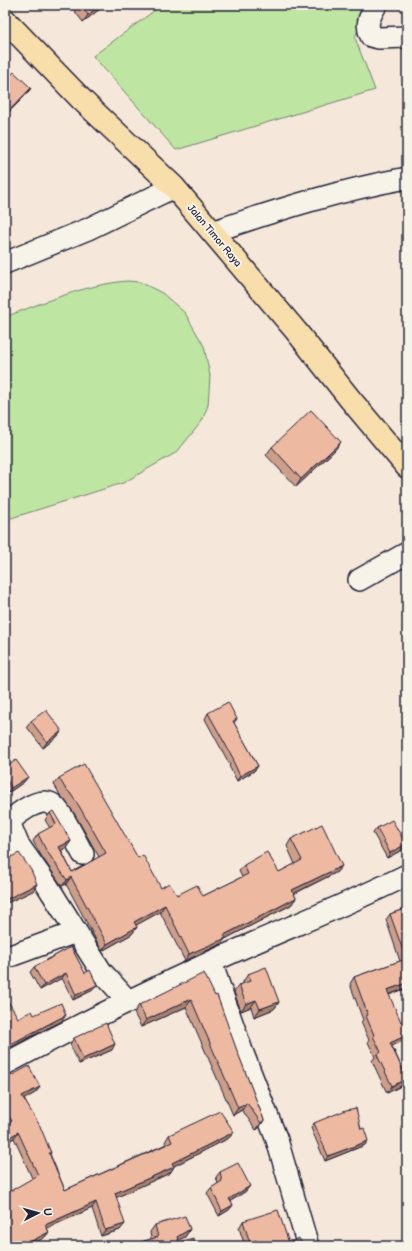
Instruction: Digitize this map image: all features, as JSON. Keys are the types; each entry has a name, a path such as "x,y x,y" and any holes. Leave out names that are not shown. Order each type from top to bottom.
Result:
{"highway":[{"name":"Jalan Timor Raya","path":"5,20 83,101 174,187 296,330 350,399 407,467"}],"street":[{"path":"376,5 368,21 368,29 371,36 380,38 407,36"},
{"path":"212,232 259,216 347,190 407,178"},
{"path":"5,262 88,228 174,187"},
{"path":"359,580 407,553"},
{"path":"83,854 54,804 48,802 31,805 13,818 7,820 11,847 46,885 101,971 129,1002"},
{"path":"5,1064 63,1033 211,962 367,895 407,875"},
{"path":"5,958 76,932"},
{"path":"211,962 242,1051 277,1140 308,1246"}],"green space":[{"path":"162,5 366,5 355,38 375,90 176,150 93,56"},
{"path":"127,281 140,282 162,293 185,313 204,346 210,376 208,405 202,421 177,452 123,483 5,520 5,317 80,290"}],"building":[{"path":"81,5 100,5 88,15"},
{"path":"14,72 31,88 5,115 5,81"},
{"path":"311,410 341,442 301,479 272,447"},
{"path":"228,702 237,719 233,721 258,766 240,776 233,761 234,760 208,713"},
{"path":"46,710 62,731 47,742 31,721"},
{"path":"16,760 28,777 11,788 5,776 5,768"},
{"path":"84,764 138,858 143,855 161,888 169,883 177,895 197,885 203,896 248,874 244,865 267,852 279,872 302,860 291,839 322,824 342,866 292,890 296,898 224,935 226,938 189,954 165,905 134,922 137,927 107,944 71,877 67,880 46,850 38,834 56,824 50,813 53,811 71,841 59,847 72,872 106,853 79,806 59,778"},
{"path":"392,820 406,844 390,853 377,828"},
{"path":"19,853 31,870 37,884 5,900 5,860"},
{"path":"407,908 407,983 387,990 401,1022 407,1019 407,1035 390,1043 407,1079 392,1086 377,1055 381,1052 373,1036 374,1035 366,1016 368,1015 354,977 406,959 390,914"},
{"path":"5,931 9,939 5,941"},
{"path":"71,947 85,973 90,970 97,985 76,995 66,973 44,985 34,967"},
{"path":"266,967 279,1002 260,1009 256,1000 246,1004 239,985 250,981 248,974"},
{"path":"204,973 215,996 217,995 264,1120 261,1123 247,1103 238,1108 191,999 146,1020 139,1005"},
{"path":"5,996 18,1018 32,1011 34,1015 61,1003 66,1015 5,1047"},
{"path":"106,1023 115,1044 83,1059 74,1038"},
{"path":"29,1066 40,1087 22,1096 40,1126 51,1153 49,1153 65,1190 172,1142 169,1135 220,1111 234,1132 172,1163 174,1167 115,1193 125,1224 105,1230 96,1202 45,1225 49,1232 22,1246 5,1246 5,1194 38,1175 18,1132 10,1137 5,1128 5,1125 12,1121 5,1110 7,1108 5,1105 5,1079"},
{"path":"356,1108 361,1129 364,1128 368,1141 328,1156 314,1123 346,1110"},
{"path":"238,1163 250,1186 229,1199 233,1205 222,1211 211,1188 222,1181 220,1172"},
{"path":"278,1210 289,1243 299,1238 303,1246 259,1246 256,1240 250,1243 243,1221"},
{"path":"185,1216 190,1229 177,1237 179,1242 193,1238 196,1246 134,1246 134,1244 158,1237 155,1225"}]}
